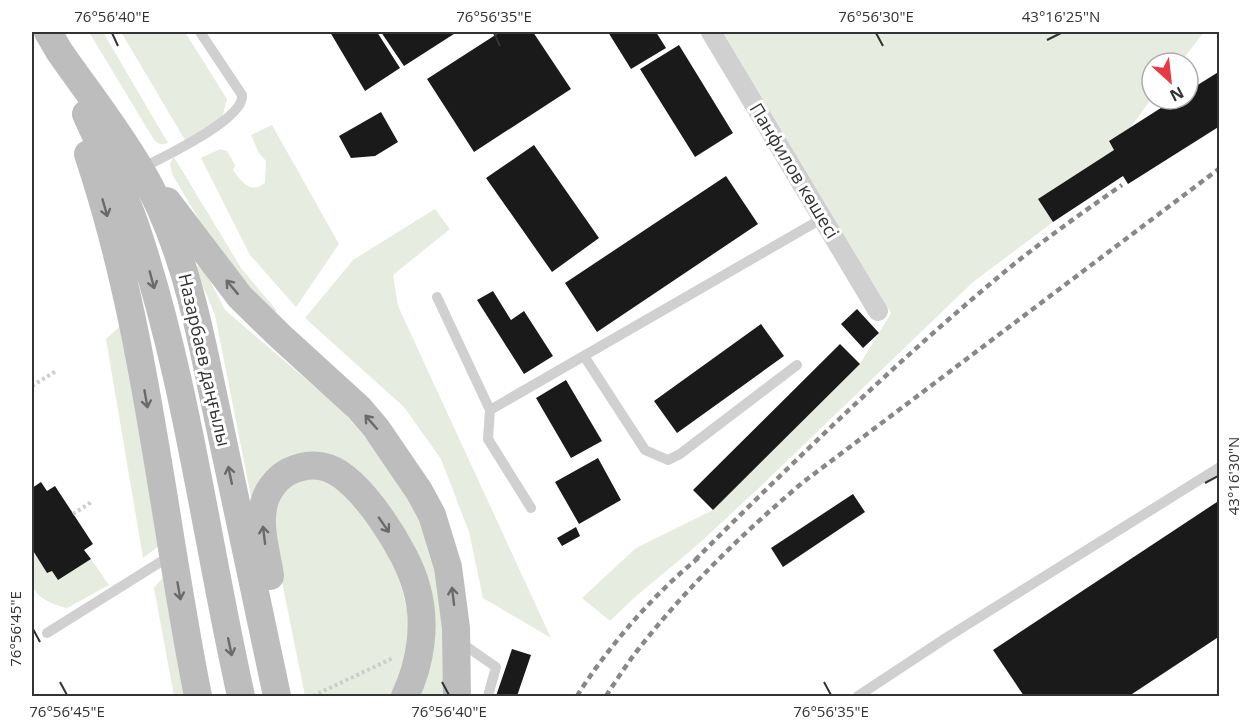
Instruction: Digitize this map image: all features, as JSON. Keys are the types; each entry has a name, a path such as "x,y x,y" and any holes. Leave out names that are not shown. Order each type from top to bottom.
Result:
{"main road":[{"name":"Назарбаев даңғылы","path":"53,41 141,169 160,209 180,261 195,311 277,696"},
{"name":"Назарбаев даңғылы","path":"53,41 122,190 149,270 177,379 241,696"},
{"path":"53,41 113,237 130,310 198,696"},
{"path":"141,169 240,297 359,408 407,471 432,515 440,537 453,593 457,696"},
{"path":"290,696 263,535 263,508 273,484 284,474 304,466 316,465 337,472 362,494 389,532 410,568 419,600 420,645 415,674 405,696"}],"street":[{"name":"Панфилов көшесі","path":"711,32 878,311"}],"lane":[{"path":"141,169 223,123 240,106 242,95 203,35 215,32"},
{"path":"490,410 823,218"},
{"path":"437,297 490,410 488,438 531,508"},
{"path":"584,356 645,450 668,460 680,454 797,365"},
{"path":"858,696 949,636 1220,467"},
{"path":"47,633 173,554"},
{"path":"456,639 496,667 488,696"}],"path":[{"path":"32,386 56,370"},
{"path":"73,514 93,501"},
{"path":"313,696 403,653"}],"shaded area":[{"path":"89,32 103,32 168,143 160,144 153,138"},
{"path":"121,32 185,32 227,99 222,118 185,140"},
{"path":"723,32 1204,32 1189,51 1140,51 1140,111 1142,111 1130,128 1109,141 1114,150 1053,222 973,282 761,486 610,621 582,598 636,548 713,510 860,364 891,313"},
{"path":"272,125 339,244 296,307 250,255 201,158 220,149 227,151 235,165 233,170 240,179 247,186 260,186 265,183 266,161 259,153 251,135"},
{"path":"174,157 241,268 277,311 270,313 233,277 172,174 170,163"},
{"path":"435,209 450,229 393,275 398,306 551,638 483,598 469,532 441,459 404,407 305,318 353,260"},
{"path":"202,265 225,310 342,410 389,466 421,520 442,583 448,696 420,696 432,631 340,466 251,497 215,315 195,267"},
{"path":"124,323 160,545 143,558 106,339"},
{"path":"306,473 342,486 377,534 400,580 407,610 409,642 392,696 305,696 270,522 273,500"},
{"path":"32,549 47,573 52,571 58,580 91,559 109,585 67,608 51,603 37,593 32,584"},
{"path":"169,570 188,696 174,696 154,588"}],"building":[{"path":"330,32 377,32 400,68 365,91"},
{"path":"381,32 457,32 404,66"},
{"path":"500,32 533,32 571,89 474,152 427,79"},
{"path":"608,32 656,32 666,48 631,69"},
{"path":"679,45 733,133 695,157 640,69"},
{"path":"1220,71 1220,126 1128,184 1123,176 1053,222 1038,199 1114,150 1109,141 1156,111 1200,111 1200,84"},
{"path":"381,112 398,142 375,156 351,158 339,136"},
{"path":"534,145 599,238 552,272 486,178"},
{"path":"726,176 758,224 597,332 565,283"},
{"path":"493,291 511,320 524,311 553,356 524,374 477,300"},
{"path":"857,309 879,333 863,348 841,324"},
{"path":"761,324 784,356 677,433 654,401"},
{"path":"840,344 860,364 713,510 693,490"},
{"path":"566,380 602,441 571,458 536,398"},
{"path":"598,458 621,500 579,524 555,482"},
{"path":"41,482 47,491 55,486 93,544 84,550 91,559 58,580 52,571 47,573 32,549 32,488"},
{"path":"853,494 865,512 783,567 771,548"},
{"path":"1220,500 1220,636 1129,696 1024,696 993,650"},
{"path":"576,527 580,536 562,546 557,538"},
{"path":"512,649 531,655 517,696 496,696"}],"railway":[{"path":"606,696 637,651 675,605 736,542 802,483 1220,168"},
{"path":"695,560 810,447 927,338 1022,258 1122,185"},
{"path":"577,696 633,621 667,586 701,556"}]}
